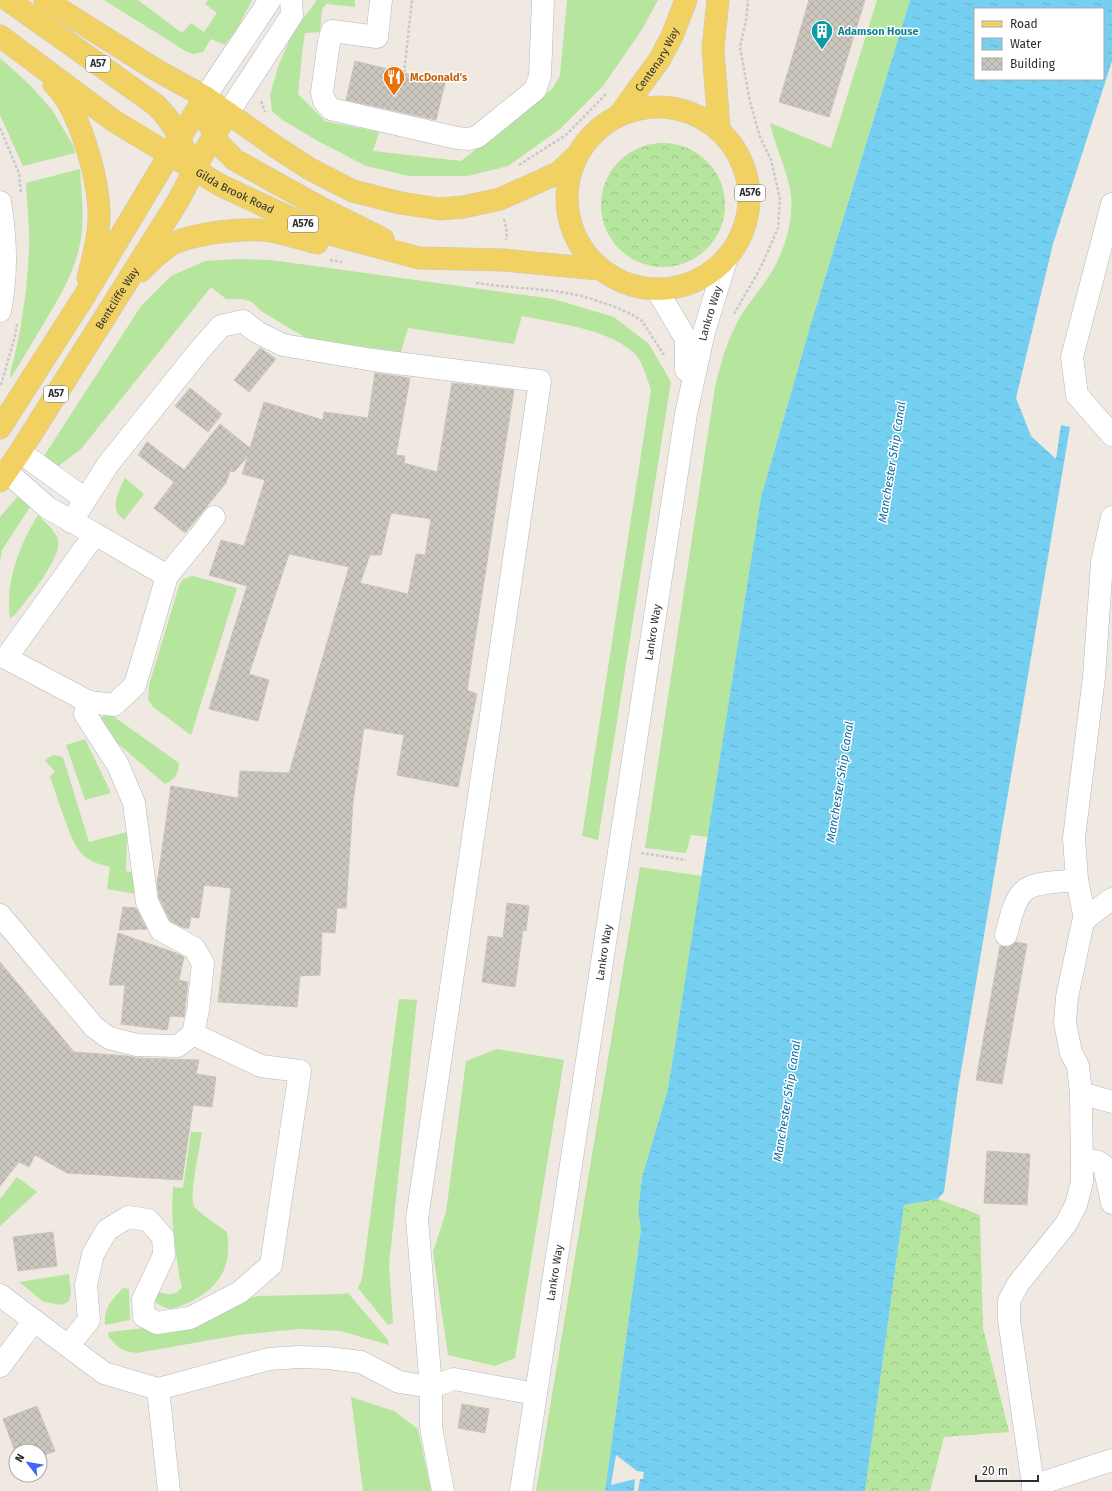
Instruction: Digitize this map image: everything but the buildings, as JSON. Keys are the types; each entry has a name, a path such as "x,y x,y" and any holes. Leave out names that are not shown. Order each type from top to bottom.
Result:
{"main road":[{"name":"A57","path":"8,0 156,105 169,120 184,162"},
{"name":"A576","path":"45,0 157,70 205,97 310,169 353,191 400,203 440,209 463,207 500,200 558,173 575,157 594,132 620,114 645,106 672,106 697,114 719,128 735,147 746,169 750,193 748,218 740,241 726,260 706,277 682,287 657,290 626,284 599,269 579,246 568,217 567,187 575,157"},
{"name":"Centenary Way","path":"620,114 660,59 672,36 686,0"},
{"path":"718,0 713,48 719,128"},
{"name":"Gilda Brook Road","path":"0,36 114,121 220,185 318,231 419,258 503,260 599,269"},
{"path":"29,59 58,88 73,113 92,168 97,191 99,213 96,240 85,295"},
{"name":"Bentcliffe Way","path":"4,476 105,316 184,162 205,97"},
{"path":"205,97 208,124 220,145 235,160 323,209 419,258"},
{"name":"Bentcliffe Way","path":"0,428 85,295 184,162 214,136 228,113"},
{"path":"105,316 146,266 173,244 202,235 241,229 269,231 290,235 338,249 419,258"}],"street":[{"path":"205,97 270,0"},
{"path":"228,113 292,15 291,0"},
{"path":"381,0 377,37 332,31 322,92 324,101 331,109 457,138 468,139 477,137 535,90 540,76 543,0"},
{"path":"0,202 3,218 5,247 3,292 0,311"},
{"path":"1112,204 1072,357 1077,395 1112,435"},
{"name":"Lankro Way","path":"521,1491 686,414 704,332 726,260"},
{"name":"Lankro Way","path":"657,290 686,339 686,414"},
{"path":"71,522 114,457 199,351 221,326 243,321 257,332 283,345 373,360 540,381 417,1219 431,1387 431,1427 443,1491"},
{"path":"20,452 86,499"},
{"path":"4,476 48,508 167,576"},
{"path":"95,534 3,661 89,702 114,705 135,685 167,576 214,517"},
{"path":"1086,919 1077,880 1074,838 1094,677 1102,562 1112,517"},
{"path":"0,915 94,1027 109,1038 137,1045 178,1046 193,1034 198,1010 203,963 194,948 161,930 147,902 134,803 118,765 85,714 89,702"},
{"path":"1006,935 1013,910 1024,891 1036,885 1077,880"},
{"path":"1112,899 1086,919 1081,930 1067,997 1065,1023 1071,1053 1078,1066 1081,1093 1082,1182 1076,1205 1066,1224 1018,1284 1009,1301 1009,1320 1034,1489 1112,1460"},
{"path":"68,1346 89,1320 86,1285 93,1254 107,1230 128,1217 148,1220 163,1237 164,1255 143,1300 144,1316 157,1323 190,1318 240,1292 271,1265 300,1071 261,1066 193,1034"},
{"path":"1081,1093 1112,1102"},
{"path":"1082,1162 1093,1160 1100,1162 1104,1166 1112,1203"},
{"path":"0,1295 104,1373 158,1389 268,1359 299,1357 328,1358 361,1362 399,1382 431,1387 454,1379 535,1394"},
{"path":"0,1366 34,1320"},
{"path":"158,1389 169,1491"}],"path":[{"path":"404,73 412,0"},
{"path":"733,316 761,267 778,228 780,199 771,160 760,137 750,102 740,47 748,0"},
{"path":"262,95 261,101 266,116"},
{"path":"500,200 507,232 500,286"},
{"path":"327,259 343,262"},
{"path":"476,282 500,286 555,291 582,296 610,304 642,321 657,343"},
{"path":"642,854 686,860"}],"green space":[{"path":"104,0 138,0 182,33 191,23 204,32 217,13 205,4 208,0 252,0 238,27 225,45 211,39 203,52 193,54 187,52"},
{"path":"317,0 355,0 355,7 326,4 322,10 320,32 305,33 298,94 325,121 379,132 373,151 461,161 553,88 560,75 567,0 658,0 643,28 603,86 560,129 508,166 468,176 409,176 366,166 316,140 281,119 272,111 270,95 279,64 293,32"},
{"path":"877,0 910,0 810,327 761,497 708,837 691,835 686,853 645,848 715,387 731,334 744,311 775,266 782,250 790,223 791,196 789,186 770,123 831,148"},
{"path":"0,58 30,85 52,110 74,147 75,153 23,166 0,115"},
{"path":"663,143 687,147 698,153 707,161 715,170 721,181 725,205 721,229 715,240 707,249 698,257 687,263 663,267 639,263 628,257 619,249 611,240 605,229 601,205 605,181 611,170 619,161 628,153 639,147"},
{"path":"80,169 83,222 77,255 63,290 11,378 10,374 23,313 28,266 29,233 26,183"},
{"path":"239,259 271,260 553,299 614,317 649,344 671,382 598,840 582,836 651,390 638,357 624,345 597,333 582,328 522,316 514,344 408,328 401,352 306,338 261,311 252,302 242,299 226,299 211,287 81,449 56,468 42,459 141,306 171,276 205,261"},
{"path":"125,478 144,494 124,520 119,515 116,508 116,499"},
{"path":"20,494 32,504 2,550 0,562 0,517"},
{"path":"38,515 50,527 57,537 57,549 49,569 42,580 15,615 10,618 10,591 15,565 19,552"},
{"path":"193,576 237,588 191,735 153,707 148,699 149,685 179,586 183,579"},
{"path":"110,714 179,763 177,774 174,778 165,784 102,730 98,724 101,717"},
{"path":"85,739 111,793 85,800 66,745"},
{"path":"54,755 63,757 89,842 127,832 126,871 136,873 136,894 107,889 110,867 91,861 77,848 68,829 50,777 55,771 45,761"},
{"path":"640,867 702,876 668,1089 642,1177 638,1211 641,1229 605,1491 536,1491"},
{"path":"399,999 417,1000 389,1265 393,1323 388,1325 358,1288 362,1279"},
{"path":"497,1049 564,1060 515,1358 495,1366 448,1355 433,1252 446,1212 466,1061"},
{"path":"191,1132 202,1132 194,1182 194,1206 204,1216 227,1232 228,1252 223,1272 210,1289 193,1301 171,1309 160,1305 152,1299 158,1291 165,1294 172,1294 177,1292 182,1286 172,1216 173,1187 183,1188"},
{"path":"17,1177 37,1192 0,1226 0,1199"},
{"path":"938,1199 980,1215 983,1328 1009,1432 944,1437 930,1491 865,1491 904,1205"},
{"path":"69,1274 71,1293 69,1301 62,1305 44,1302 19,1282"},
{"path":"123,1288 129,1289 130,1320 105,1325 107,1309"},
{"path":"348,1293 388,1340 389,1345 341,1331 299,1329 239,1335 137,1353 120,1348 108,1336 109,1332 179,1324 235,1300 259,1296"},
{"path":"351,1397 394,1411 418,1429 431,1491 363,1491"}],"water":[{"name":"Manchester Ship Canal","path":"910,0 1112,0 1112,61 1053,244 1016,398 1031,436 1056,459 1061,425 1070,427 958,1089 944,1192 938,1199 904,1205 865,1491 605,1491 641,1229 638,1211 642,1177 668,1089 761,497 810,327"}],"pier":[{"path":"616,1455 637,1471 644,1472 643,1479 640,1479 638,1491 634,1491 635,1479 611,1485"}],"place":[{"name":"Adamson House","path":"822,50"},
{"name":"McDonald's","path":"394,96"}]}
